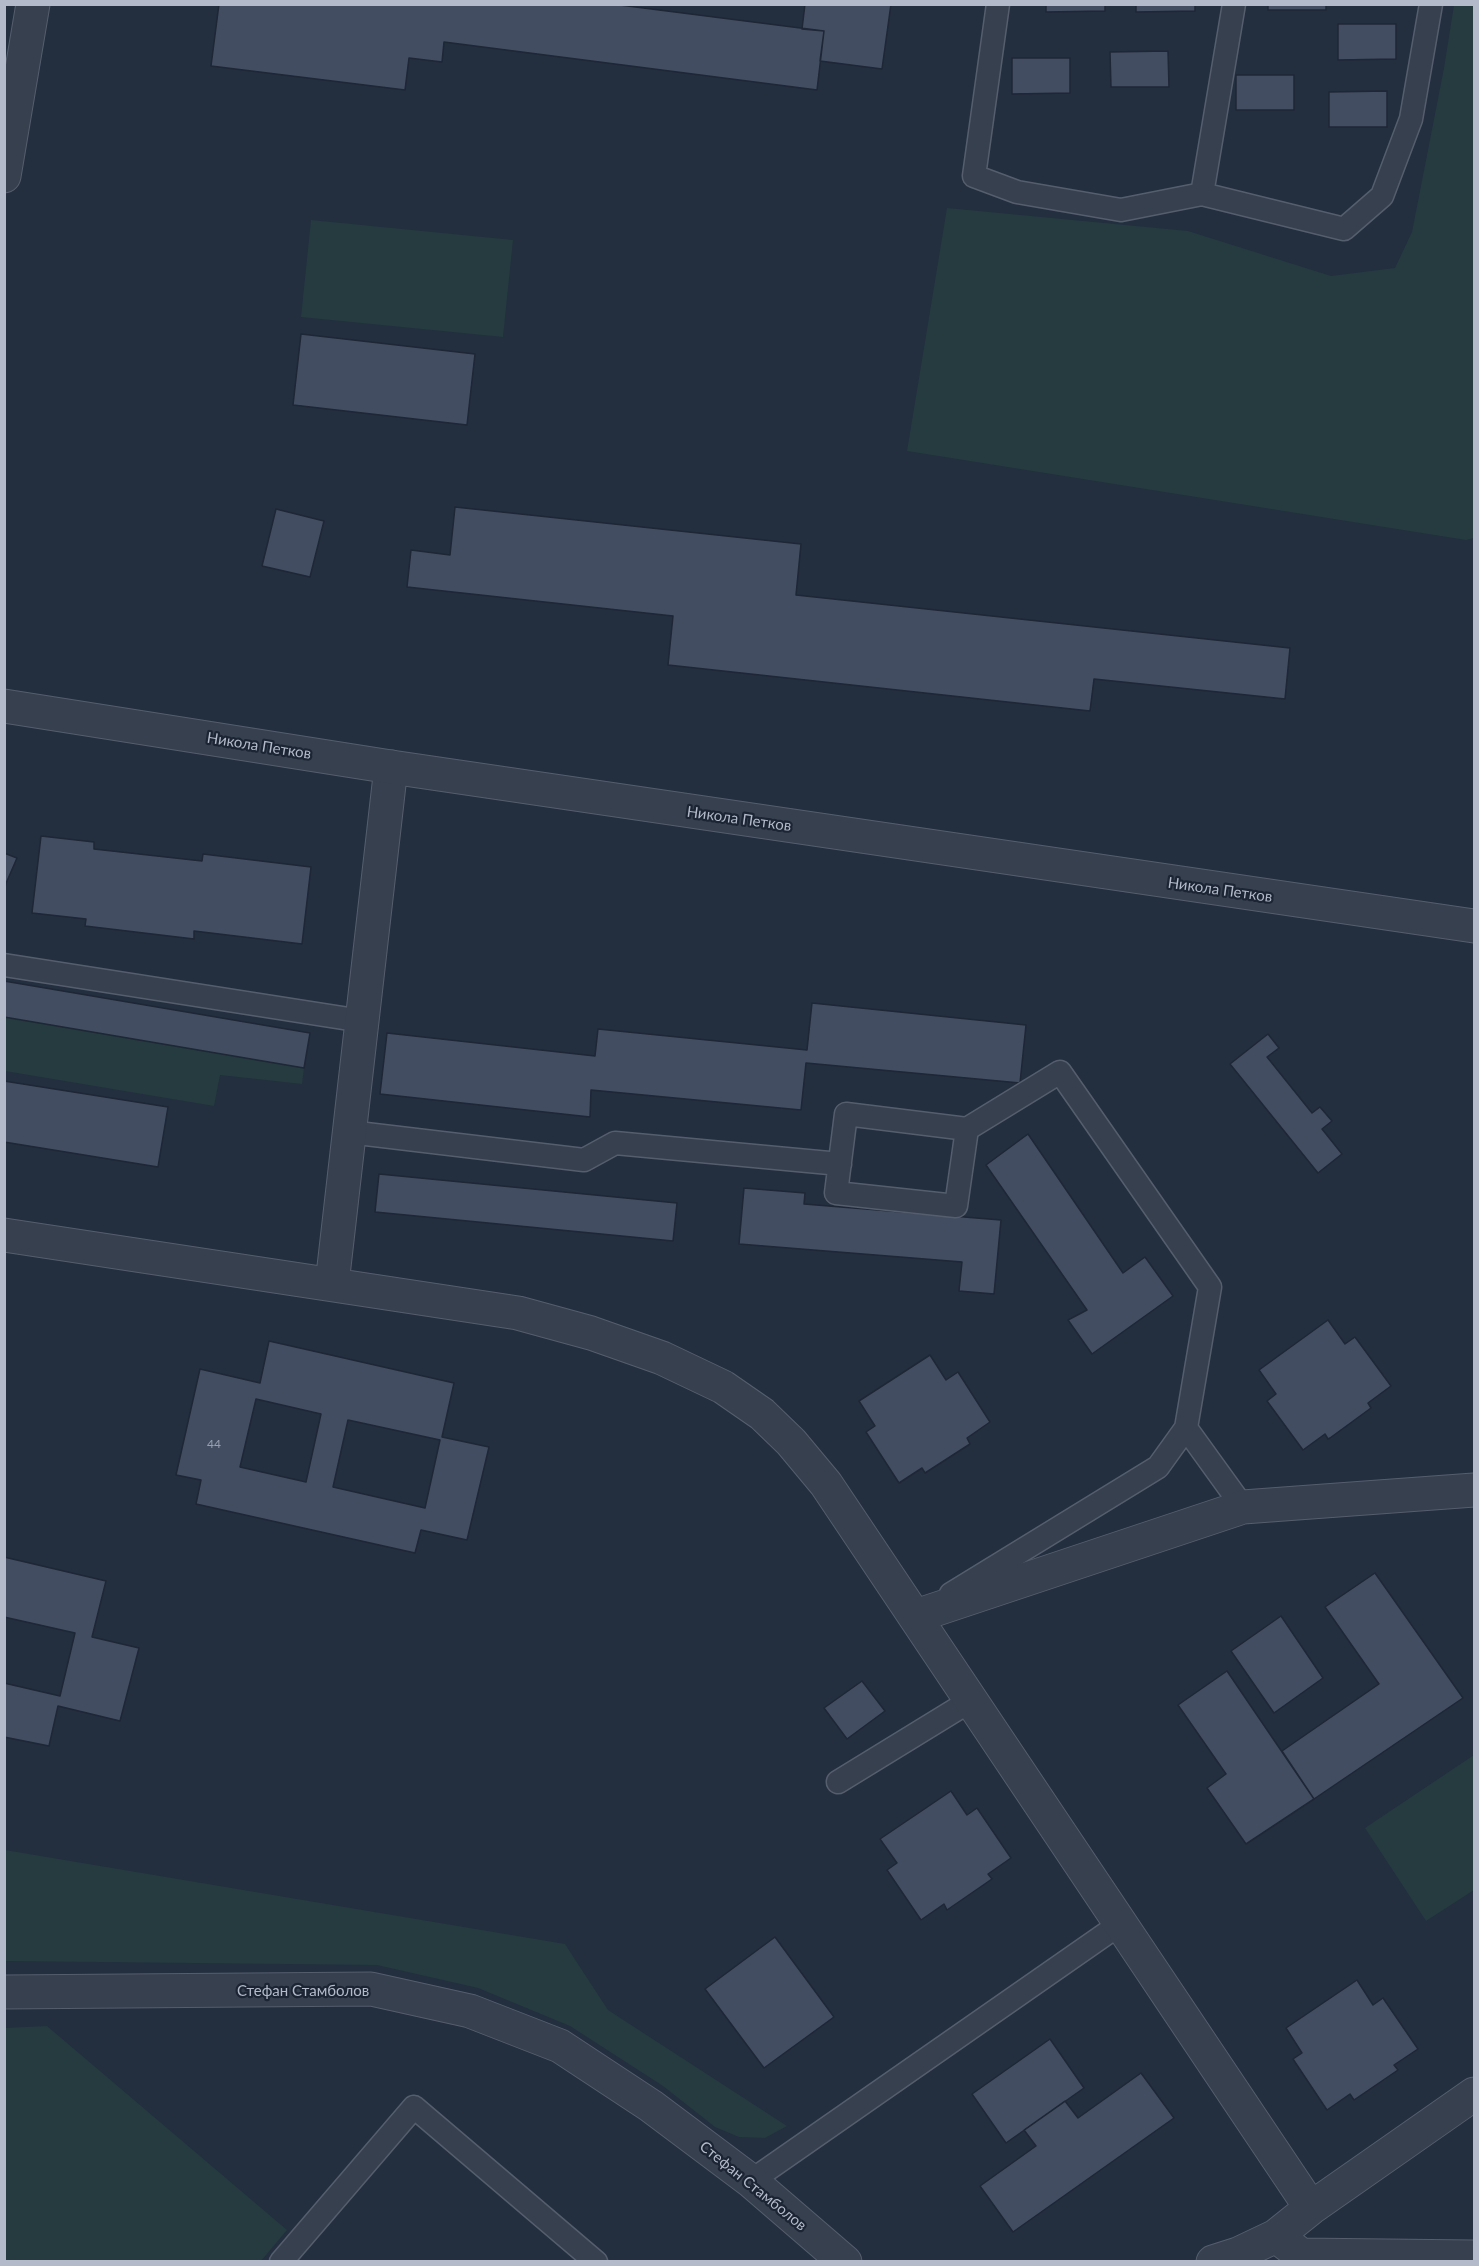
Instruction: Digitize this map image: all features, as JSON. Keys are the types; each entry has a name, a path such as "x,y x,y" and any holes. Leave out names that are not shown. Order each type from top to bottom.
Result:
{"street":[{"path":"4,176 10,112 33,4"},
{"name":"Никола Петков","path":"4,706 391,767 1474,926"},
{"path":"332,1284 391,767"},
{"path":"4,1235 518,1313 591,1333 662,1358 723,1387 762,1414 791,1442 826,1484 1311,2208"},
{"path":"916,1616 1243,1508 1474,1490"},
{"name":"Стефан Стамболов","path":"4,1992 371,1989 470,2011 560,2046 651,2106 751,2181 845,2262"},
{"path":"1213,2262 1238,2254 1276,2236 1311,2208 1474,2094"},
{"path":"1276,2236 1301,2255 1474,2257"}],"lane":[{"path":"998,4 974,176 1017,192 1121,210 1202,194 1344,229 1382,196 1410,119 1431,4"},
{"path":"1202,194 1234,4"},
{"path":"4,965 362,1021"},
{"path":"916,1616 1158,1467 1186,1428 1210,1287 1060,1072 967,1129 846,1114 836,1192 956,1206 967,1129"},
{"path":"349,1132 584,1160 615,1143 840,1164"},
{"path":"1186,1428 1243,1508"},
{"path":"838,1782 970,1701"},
{"path":"751,2181 1120,1924"},
{"path":"281,2262 414,2107 596,2262"}],"green space":[{"path":"1454,5 1474,5 1474,538 1466,540 907,451 947,208 1188,231 1331,276 1395,268 1412,232"},
{"path":"311,220 513,240 503,337 301,317"},
{"path":"5,1017 304,1068 302,1084 220,1075 214,1106 5,1071"},
{"path":"1474,1755 1474,1890 1426,1921 1365,1828"},
{"path":"5,1850 565,1944 608,2010 787,2126 765,2138 739,2137 715,2127 663,2086 570,2026 478,1988 377,1965 5,1961"},
{"path":"47,2026 287,2230 261,2261 5,2261 5,2028"}],"building":[{"path":"219,4 612,4 824,31 817,90 444,42 442,62 409,58 405,90 211,66"},
{"path":"805,4 891,4 882,69 820,61 824,31 802,29"},
{"path":"1046,4 1105,4 1105,11 1046,12"},
{"path":"1136,4 1195,4 1195,11 1136,12"},
{"path":"1268,4 1326,4 1326,10 1268,10"},
{"path":"1338,24 1396,24 1396,59 1338,60"},
{"path":"1168,51 1169,87 1111,87 1110,52"},
{"path":"1012,58 1070,58 1070,93 1012,94"},
{"path":"1236,75 1294,75 1294,110 1236,110"},
{"path":"1387,91 1387,127 1329,127 1329,92"},
{"path":"301,334 475,354 467,425 293,405"},
{"path":"455,507 801,544 796,595 1290,648 1285,699 1094,679 1090,711 668,665 673,616 407,587 411,550 450,555"},
{"path":"276,509 324,521 310,577 262,566"},
{"path":"41,836 94,842 94,849 202,861 203,854 311,867 302,944 194,931 194,939 85,926 86,919 32,913"},
{"path":"4,853 17,858 4,888"},
{"path":"4,981 310,1033 304,1068 4,1017"},
{"path":"812,1003 1026,1025 1020,1083 806,1063 801,1110 591,1090 590,1117 380,1094 387,1033 595,1056 598,1029 807,1050"},
{"path":"1268,1034 1279,1048 1267,1057 1312,1113 1320,1107 1332,1121 1322,1129 1342,1154 1318,1173 1230,1064"},
{"path":"4,1081 168,1107 158,1167 4,1142"},
{"path":"1028,1134 1123,1273 1145,1257 1173,1296 1092,1354 1068,1320 1087,1310 986,1165"},
{"path":"379,1174 677,1203 673,1241 375,1212"},
{"path":"744,1188 805,1193 804,1204 1001,1220 994,1294 959,1291 962,1262 739,1244"},
{"path":"1328,1320 1345,1344 1355,1337 1391,1386 1368,1403 1371,1408 1330,1438 1328,1439 1325,1434 1303,1450 1267,1401 1276,1394 1259,1370"},
{"path":"269,1341 454,1383 442,1437 489,1447 467,1540 421,1530 415,1553 196,1504 201,1480 176,1475 200,1369 260,1383","holes":["256,1399 321,1414 306,1482 240,1467","348,1420 440,1440 425,1508 333,1487"]},
{"path":"930,1355 946,1380 958,1372 990,1422 967,1438 970,1444 925,1473 922,1468 899,1483 866,1432 875,1426 859,1401"},
{"path":"4,1557 106,1581 92,1637 139,1648 120,1721 58,1706 49,1746 4,1737 4,1683 60,1696 75,1633 4,1617"},
{"path":"1375,1573 1463,1698 1314,1799 1282,1751 1379,1684 1325,1607"},
{"path":"1281,1616 1323,1678 1274,1713 1231,1651"},
{"path":"1227,1671 1314,1799 1246,1844 1207,1788 1226,1774 1178,1705"},
{"path":"862,1681 885,1711 847,1739 824,1708"},
{"path":"951,1791 967,1815 977,1808 1011,1858 988,1874 992,1879 947,1910 944,1904 921,1920 887,1870 897,1863 880,1839"},
{"path":"775,1937 834,2017 764,2068 705,1989"},
{"path":"1357,1980 1373,2005 1383,1998 1418,2049 1394,2065 1398,2070 1354,2100 1350,2094 1327,2110 1293,2059 1302,2053 1286,2028"},
{"path":"1050,2039 1084,2088 1006,2143 972,2094"},
{"path":"1141,2073 1174,2118 1013,2232 980,2186 1036,2146 1024,2130 1065,2101 1078,2118"}]}
